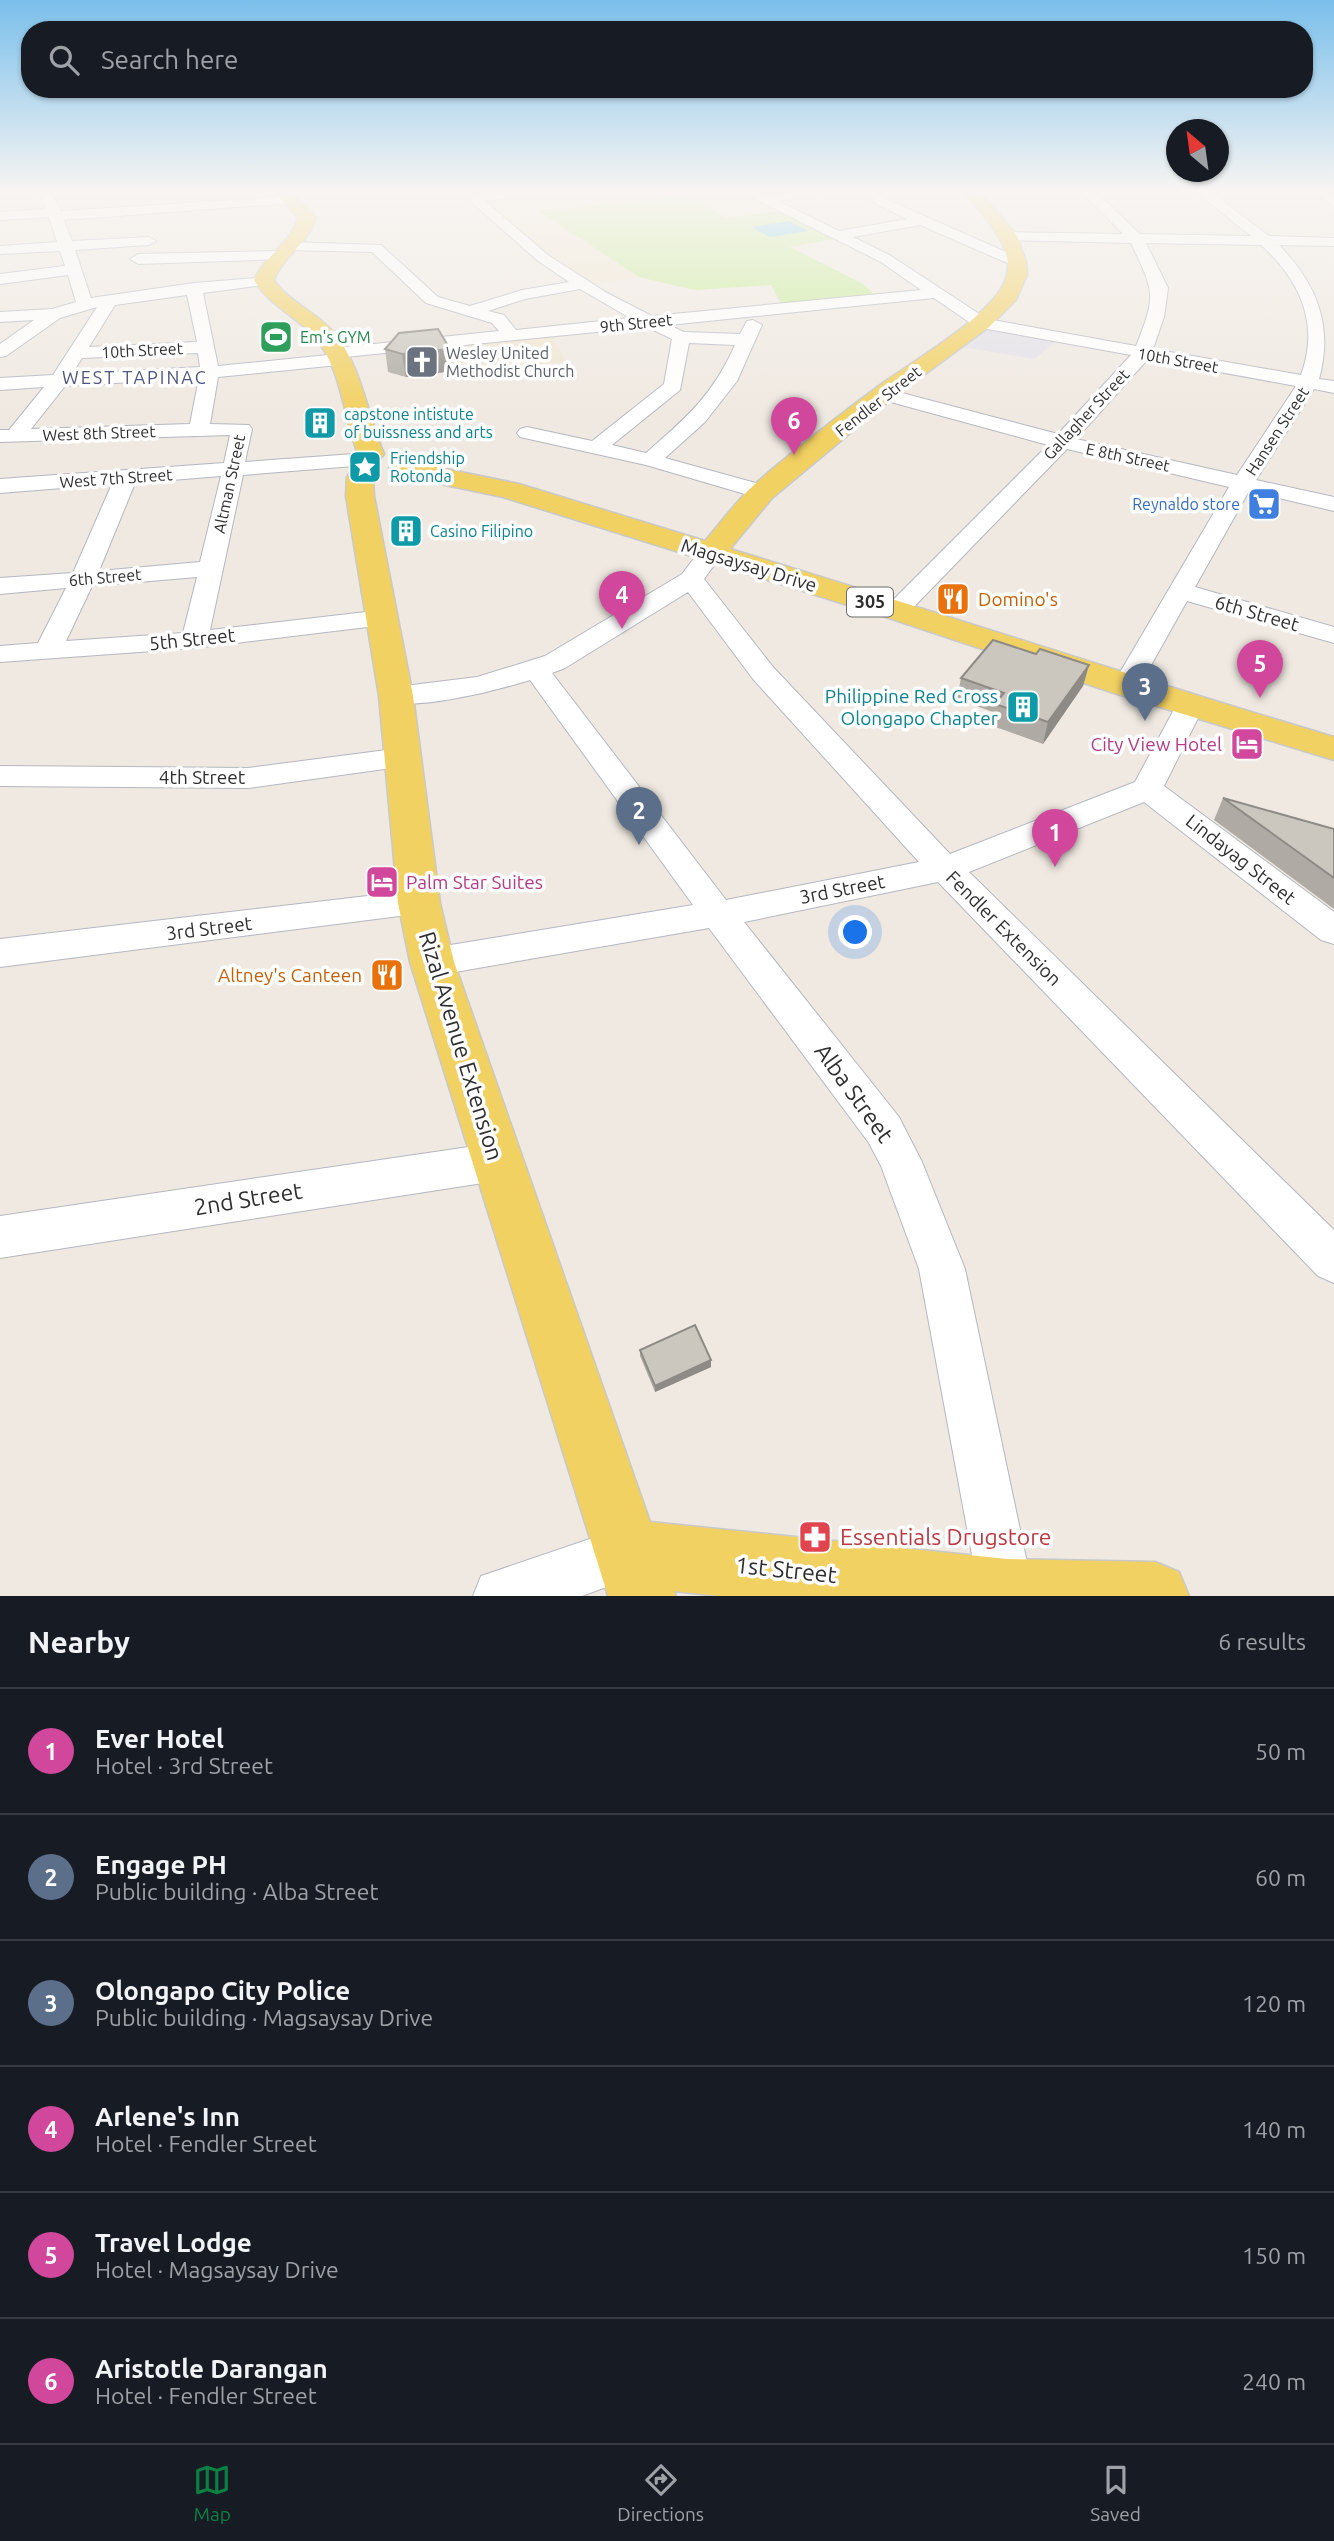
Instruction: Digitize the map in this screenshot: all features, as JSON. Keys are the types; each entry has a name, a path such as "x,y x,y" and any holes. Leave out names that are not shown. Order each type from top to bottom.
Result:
{"main road":[{"path":"264,280 273,266"},
{"name":"Fendler Street","path":"701,566 762,492 883,394 1000,307 1016,284 1017,266"},
{"name":"Rizal Avenue Extension","path":"264,280 281,299 327,338 351,393 371,465 360,496 396,696 419,902 432,962 496,1162 635,1574"},
{"name":"Magsaysay Drive","path":"371,465 509,490 701,566 897,610 1126,686 1334,749"},
{"name":"1st Street","path":"635,1574 1007,1593 1155,1596"}],"street":[{"path":"73,266 85,304"},
{"path":"135,296 137,266"},
{"path":"396,266 432,300 498,319 510,336"},
{"path":"556,266 650,322 681,337 746,340"},
{"path":"898,266 982,323"},
{"name":"Gallagher Street","path":"897,610 1062,442 1142,354 1156,317 1160,288 1149,266"},
{"name":"Hansen Street","path":"1126,686 1243,482 1308,382 1317,343 1317,321 1314,308 1288,266"},
{"path":"0,279 74,270"},
{"path":"0,317 54,314 85,304 264,280"},
{"path":"471,311 522,295 583,284"},
{"path":"194,288 207,347 209,372 199,429"},
{"name":"9th Street","path":"0,384 209,372 510,336 936,293"},
{"path":"7,435 58,382 110,300"},
{"path":"650,460 698,418 730,377 760,311"},
{"path":"0,352 54,314"},
{"name":"10th Street","path":"982,323 1334,387"},
{"path":"596,448 673,386 681,337"},
{"name":"10th Street","path":"78,354 207,347"},
{"name":"E 8th Street","path":"883,394 1062,442 1334,504"},
{"name":"West 8th Street","path":"7,435 199,429"},
{"name":"Altman Street","path":"195,640 243,429 199,429"},
{"path":"527,433 650,460 762,492"},
{"name":"West 7th Street","path":"0,486 371,465"},
{"path":"48,651 83,579 126,478"},
{"name":"Fendler Street","path":"396,696 492,681 536,670 555,662 701,566"},
{"name":"Fendler Extension","path":"701,566 763,673 945,869 1334,1261"},
{"name":"6th Street","path":"0,586 210,569"},
{"name":"6th Street","path":"1181,591 1334,635"},
{"name":"5th Street","path":"0,653 195,640 383,618"},
{"name":"Alba Street","path":"536,670 884,1130 901,1162 942,1269 1007,1593"},
{"path":"1147,789 1191,705"},
{"name":"4th Street","path":"0,776 248,778 402,758"},
{"name":"3rd Street","path":"432,962 718,914 945,869 1147,789"},
{"name":"Lindayag Street","path":"1147,789 1334,931"},
{"name":"3rd Street","path":"0,953 419,902"},
{"name":"2nd Street","path":"0,1237 496,1162"},
{"path":"501,1596 635,1574"}],"shaded area":[{"path":"567,266 623,266 639,277 592,285"},
{"path":"985,329 1055,342 1034,359 961,347"},
{"path":"552,335 566,362 464,371 442,346"}],"green space":[{"path":"623,266 828,266 863,284 878,298 782,305 771,285 695,290 639,277"}],"building":[{"path":"438,329 450,349 402,354 385,349 399,333"},
{"path":"993,640 1036,654 1040,649 1089,665 1048,722 995,704 1004,693 961,678"},
{"path":"1223,798 1334,829 1334,878"},
{"path":"695,1325 711,1360 655,1386 640,1350"}],"place":[{"name":"Em's GYM","path":"276,337"},
{"name":"Wesley United Methodist Church","path":"422,362"},
{"name":"capstone intistute of buissness and arts","path":"320,423"},
{"name":"Aristotle Darangan","path":"794,455"},
{"name":"Friendship Rotonda","path":"365,467"},
{"name":"Reynaldo store","path":"1264,504"},
{"name":"Casino Filipino","path":"406,531"},
{"name":"Domino's","path":"953,599"},
{"name":"Arlene's Inn","path":"622,629"},
{"name":"Travel Lodge","path":"1260,698"},
{"name":"Philippine Red Cross Olongapo Chapter","path":"1023,707"},
{"name":"Olongapo City Police","path":"1145,721"},
{"name":"City View Hotel","path":"1247,744"},
{"name":"Engage PH","path":"639,845"},
{"name":"Ever Hotel","path":"1055,867"},
{"name":"Palm Star Suites","path":"382,882"},
{"name":"Altney's Canteen","path":"387,975"},
{"name":"Essentials Drugstore","path":"815,1537"}],"district":[{"name":"WEST TAPINAC","path":"135,378"}]}
